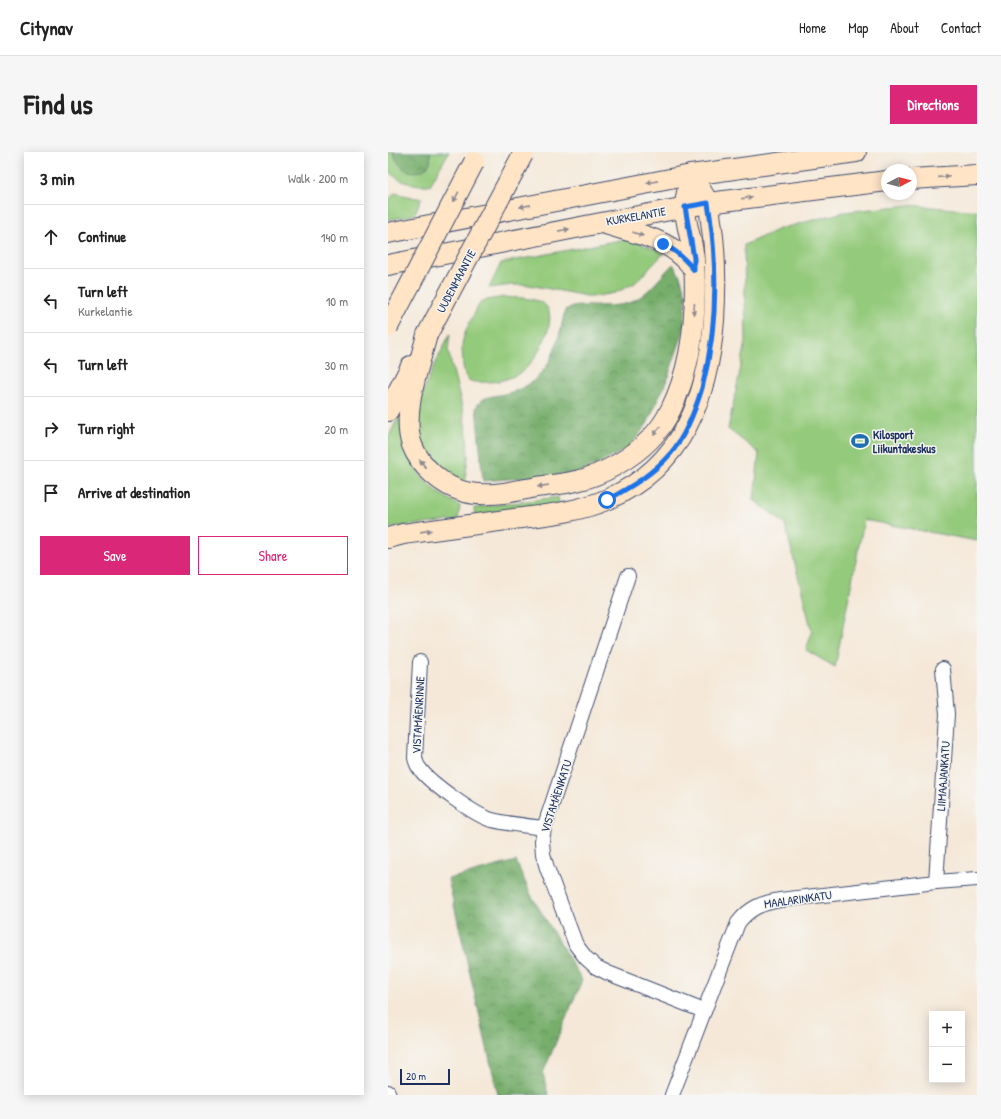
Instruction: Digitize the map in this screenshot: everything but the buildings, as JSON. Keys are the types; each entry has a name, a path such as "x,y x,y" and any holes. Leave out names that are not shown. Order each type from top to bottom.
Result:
{"main road":[{"path":"388,232 691,175 856,152"},
{"name":"UUDENMAANTIE","path":"388,410 523,153"},
{"path":"388,327 474,155"},
{"path":"388,538 403,534 548,514 579,508 607,500 630,488 654,470 672,452 686,430 697,404 712,342 716,268 713,231 708,203 691,175"},
{"path":"427,335 411,398 408,427 412,444 419,460 428,470 453,487 465,492 486,494 577,481 611,468 634,453 650,440 671,410 680,390 692,337 695,304 694,258 685,207 691,175"},
{"path":"917,179 977,175"},
{"name":"KURKELANTIE","path":"388,265 708,203 881,182"},
{"path":"601,223 636,233 671,248 684,258 694,270"}],"street":[{"name":"VISTAMÄENKATU","path":"628,576 544,828 542,841 543,854 576,945 586,958 596,967 608,973 704,1011"},
{"name":"VISTAMÄENRINNE","path":"420,662 415,758 419,769 473,812 493,820 544,828"},
{"name":"LIIMAAJANKATU","path":"936,882 947,714 943,669"},
{"name":"MAALARINKATU","path":"672,1095 738,923 752,908 768,902 780,900 936,882 977,879"}],"green space":[{"path":"388,152 393,152 398,161 408,170 417,171 423,170 428,166 430,162 430,152 449,152 430,185 418,185 398,179 388,171"},
{"path":"393,152 430,152 430,161 424,169 413,172 406,170 400,165"},
{"path":"395,193 422,198 414,215 388,220 388,200"},
{"name":"Kilosport Liikuntakeskus","path":"909,205 977,211 977,541 864,520 835,667 806,650 812,632 785,524 754,500 759,453 728,429 746,342 744,245 779,229 844,212"},
{"path":"620,240 632,240 664,253 635,283 615,293 592,297 529,285 512,285 489,288 501,263"},
{"path":"673,264 680,276 686,295 684,330 667,380 647,424 629,448 584,471 560,475 483,481 476,407 480,401 522,388 534,381 549,362 555,350 565,310 571,307 579,306 615,305 631,302 643,295"},
{"path":"504,297 531,299 545,305 549,311 550,320 545,339 529,365 520,373 497,381 476,382 469,380 465,375 462,349 462,343 466,330 481,301"},
{"path":"450,334 448,350 463,411 467,437 468,458 464,485 442,471 430,458 425,450 419,433 418,424 421,396"},
{"path":"399,416 416,469 425,481 439,493 460,506 458,520 388,528 388,438"},
{"path":"558,497 560,507 475,518 474,508"},
{"path":"516,861 531,895 582,980 543,1073 548,1095 498,1095 448,879"}],"place":[{"name":"Kilosport Liikuntakeskus","path":"860,441"}],"route":[{"path":"607,500 630,488 654,470 672,452 686,430 697,404 705,375 712,342 716,268 713,231 708,203 685,207 694,258 694,270 684,258 663,244"}]}
